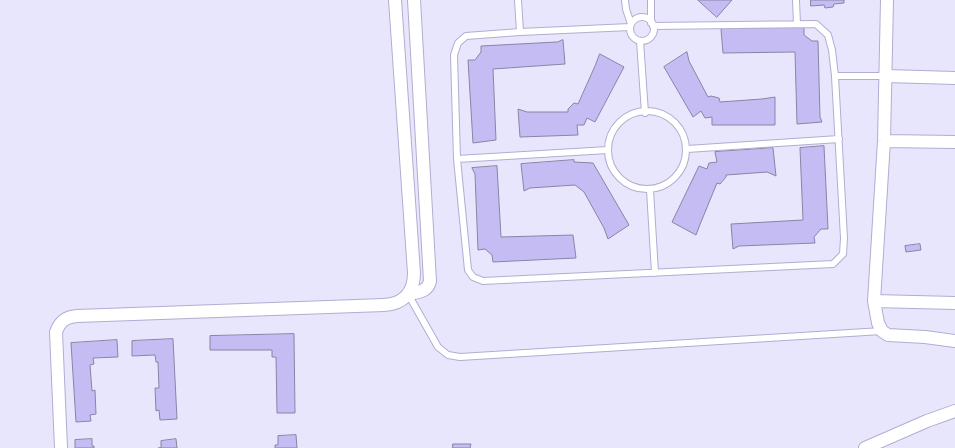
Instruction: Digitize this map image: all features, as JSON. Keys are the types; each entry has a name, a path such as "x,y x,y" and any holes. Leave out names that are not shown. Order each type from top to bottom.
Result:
{"street":[{"path":"61,448 56,332 60,323 68,318 77,316 391,304 403,299 408,294 414,281 414,273 395,0"},
{"path":"408,294 425,290 430,281 414,0"},
{"path":"887,0 884,141 874,301 878,323 882,331 888,335 925,336 955,341"},
{"path":"886,76 955,78"},
{"path":"884,141 955,142"},
{"path":"874,301 955,303"},
{"path":"865,448 927,421 955,411"}],"lane":[{"path":"518,0 520,32"},
{"path":"625,0 631,25 631,35 633,38 640,41 648,40 653,30 651,0"},
{"path":"796,0 797,24"},
{"path":"641,18 648,20 652,24 816,24 828,35 832,50 835,76 844,243 843,254 833,264 483,281 473,277 468,270 457,159 454,55 458,43 466,36 631,25 634,20 641,18"},
{"path":"640,41 645,113"},
{"path":"835,76 886,76"},
{"path":"659,112 671,118 680,128 686,140 687,149 683,168 675,178 664,186 650,190 638,189 626,184 617,176 610,165 608,153 609,140 614,129 622,120 633,113 659,112"},
{"path":"687,149 839,139"},
{"path":"457,159 608,150"},
{"path":"650,190 655,273"},
{"path":"408,294 438,347 448,354 460,357 882,331"}],"building":[{"path":"698,0 732,0 717,17"},
{"path":"811,0 844,0 844,3 834,4 833,7 825,8 824,5 811,6"},
{"path":"804,27 804,35 812,41 818,41 820,117 822,122 797,124 795,52 723,53 721,29"},
{"path":"563,40 565,64 493,69 496,140 473,143 468,60 475,60 481,52 481,46 557,42"},
{"path":"687,52 689,61 708,97 711,96 719,98 720,102 775,97 775,125 712,125 712,117 705,118 701,111 693,117 664,67"},
{"path":"600,54 624,67 595,122 587,118 584,125 577,125 578,135 520,137 518,109 527,112 568,112 568,109 574,103 578,104"},
{"path":"824,146 828,229 821,229 814,237 815,243 739,246 733,249 731,224 803,220 800,148"},
{"path":"773,148 776,176 767,172 726,175 720,184 717,183 696,235 672,222 699,166 707,169 709,163 717,162 715,152"},
{"path":"574,160 574,162 593,163 629,225 608,239 604,228 584,192 575,185 530,188 524,191 521,164"},
{"path":"497,166 501,237 573,235 576,258 493,262 492,255 485,249 478,250 475,174 472,168"},
{"path":"920,244 921,250 906,252 905,246"},
{"path":"294,334 295,413 277,413 276,357 272,357 272,350 210,350 210,336"},
{"path":"173,339 177,419 160,420 159,410 156,411 155,388 159,388 158,362 156,362 155,355 132,356 132,341"},
{"path":"117,340 118,357 93,358 94,364 90,365 92,391 95,390 96,414 90,415 91,421 76,422 71,343"},
{"path":"296,435 297,448 275,448 275,445 278,445 278,436"},
{"path":"92,439 92,446 94,446 94,448 75,448 75,440"},
{"path":"176,439 177,448 161,448 161,441"},
{"path":"453,444 471,444 470,448 453,448"}]}
